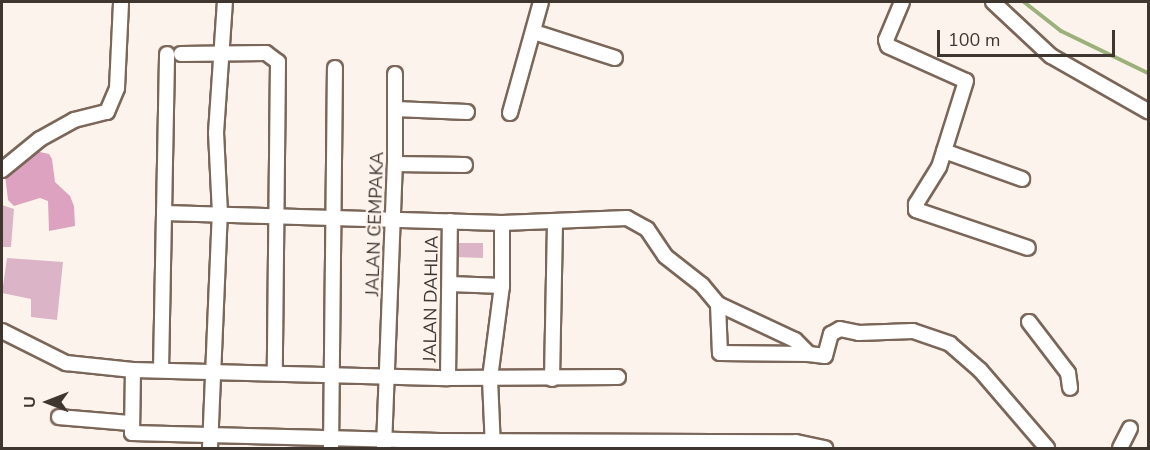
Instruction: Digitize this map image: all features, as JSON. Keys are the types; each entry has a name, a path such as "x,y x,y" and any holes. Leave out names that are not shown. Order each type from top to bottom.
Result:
{"street":[{"path":"2,170 40,140 74,120 107,112 117,87 121,2"},
{"path":"210,442 215,372 220,214 216,133 225,2"},
{"path":"510,113 542,2"},
{"path":"902,2 886,40 888,46 966,81 944,151 916,210 1028,248"},
{"path":"993,2 1051,56 1149,111"},
{"path":"534,32 615,58"},
{"path":"161,370 164,213 174,54 266,53 278,62 275,373"},
{"path":"331,443 334,68"},
{"name":"JALAN CEMPAKA","path":"384,444 394,219 395,74"},
{"path":"395,109 466,112"},
{"path":"944,151 1022,178"},
{"path":"395,164 465,165"},
{"path":"164,213 502,223 555,223 619,218 638,223 647,229 664,256 702,285 718,304 795,340 809,354"},
{"name":"JALAN DAHLIA","path":"448,378 450,221"},
{"path":"493,445 490,378 501,286 502,223"},
{"path":"552,379 555,223"},
{"path":"450,284 501,286"},
{"path":"718,304 720,353 825,356 834,329 859,333 913,331 930,335 967,356 1044,441"},
{"path":"1029,322 1068,374 1070,388"},
{"path":"2,331 66,363 133,370 448,378 618,377"},
{"path":"133,370 130,433 150,441 440,445 675,445 796,442 825,448"},
{"path":"59,417 129,423"},
{"path":"1120,448 1130,428"}],"shaded area":[{"path":"35,151 49,154 52,159 55,182 70,196 74,206 75,226 49,231 48,201 40,198 14,206 8,200 5,175"},
{"path":"2,205 14,209 11,247 2,247"},
{"path":"455,243 483,243 483,258 454,257"},
{"path":"7,258 63,262 57,320 31,317 31,299 2,293"}],"waterway":[{"path":"1024,2 1061,31 1148,73"}]}
